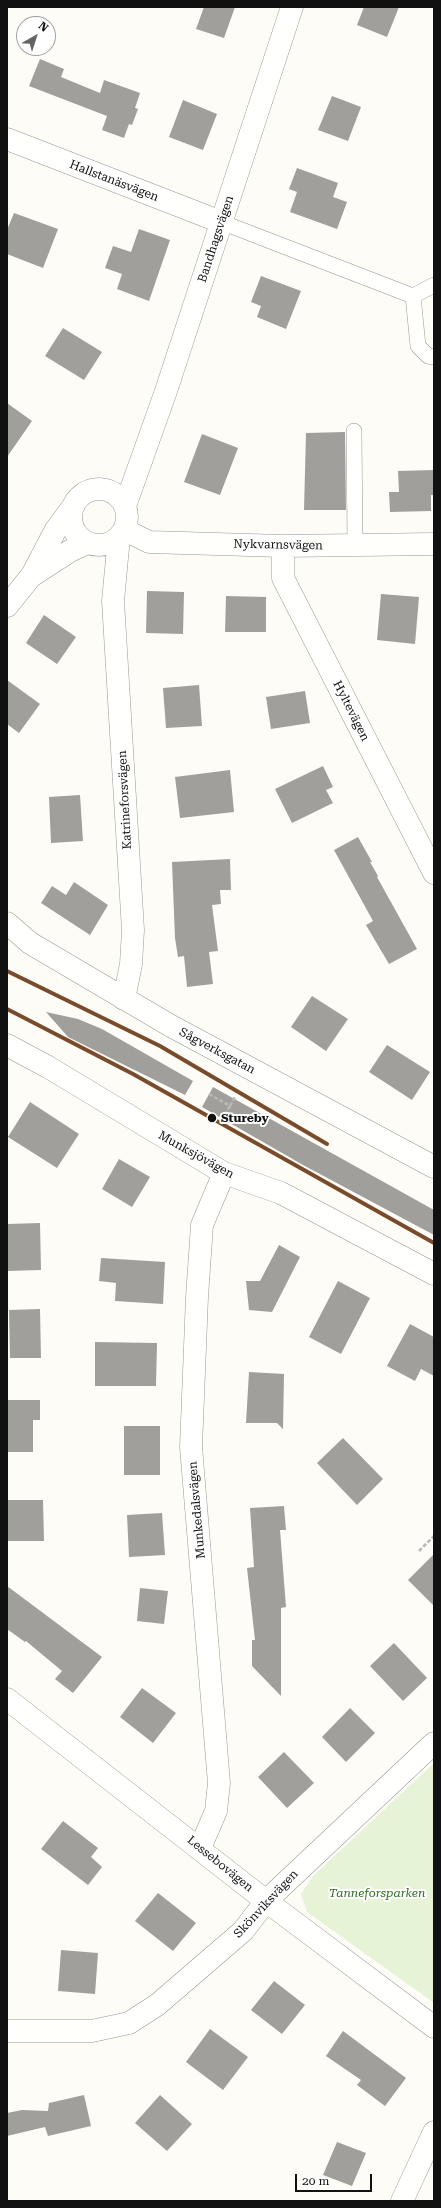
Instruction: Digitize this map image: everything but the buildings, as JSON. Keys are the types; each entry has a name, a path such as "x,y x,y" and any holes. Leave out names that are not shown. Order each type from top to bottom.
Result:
{"street":[{"name":"Bandhagsvägen","path":"122,533 127,516 125,506 166,391 292,7"},
{"name":"Hallstanäsvägen","path":"7,139 221,222"},
{"path":"7,606 32,575 55,531 79,497 91,490 99,489 137,470"},
{"path":"99,489 114,493 125,506"},
{"path":"74,505 71,514 74,530 91,544"},
{"path":"32,575 70,551 91,544 108,544 122,533"},
{"name":"Nykvarnsvägen","path":"122,533 149,542 283,546 434,544"},
{"name":"Katrineforsvägen","path":"122,533 113,601 133,930 131,964 124,999"},
{"name":"Katrineforsvägen","path":"91,544 113,601"},
{"name":"Hyltevägen","path":"283,546 283,578 434,872"},
{"name":"Sågverksgatan","path":"7,923 30,943 178,1030 434,1167"},
{"name":"Munksjövägen","path":"7,1045 48,1067 224,1173 281,1193 434,1274"},
{"name":"Munkedalsvägen","path":"200,1848 216,1811 219,1783 191,1447 196,1297 202,1225 224,1173"},
{"name":"Lessebovägen","path":"7,1699 200,1848 266,1901 434,2027"},
{"name":"Skönviksvägen","path":"7,2031 92,2031 129,2023 157,2005 243,1931 266,1901 434,1743"},
{"path":"402,2201 434,2132"}],"lane":[{"path":"221,222 413,296 434,285"},
{"path":"413,296 418,346 428,356 434,357"},
{"path":"354,431 355,545"}],"path":[{"path":"209,1094 230,1106"},
{"path":"222,1120 235,1097"},
{"path":"419,1551 434,1536"}],"green space":[{"name":"Tanneforsparken","path":"434,1763 434,2003 307,1912 301,1894 313,1876"}],"transit line":[{"path":"7,971 160,1046 327,1144"},
{"path":"7,1009 133,1074 434,1243"}],"place":[{"name":"Stureby","path":"212,1118"}]}
